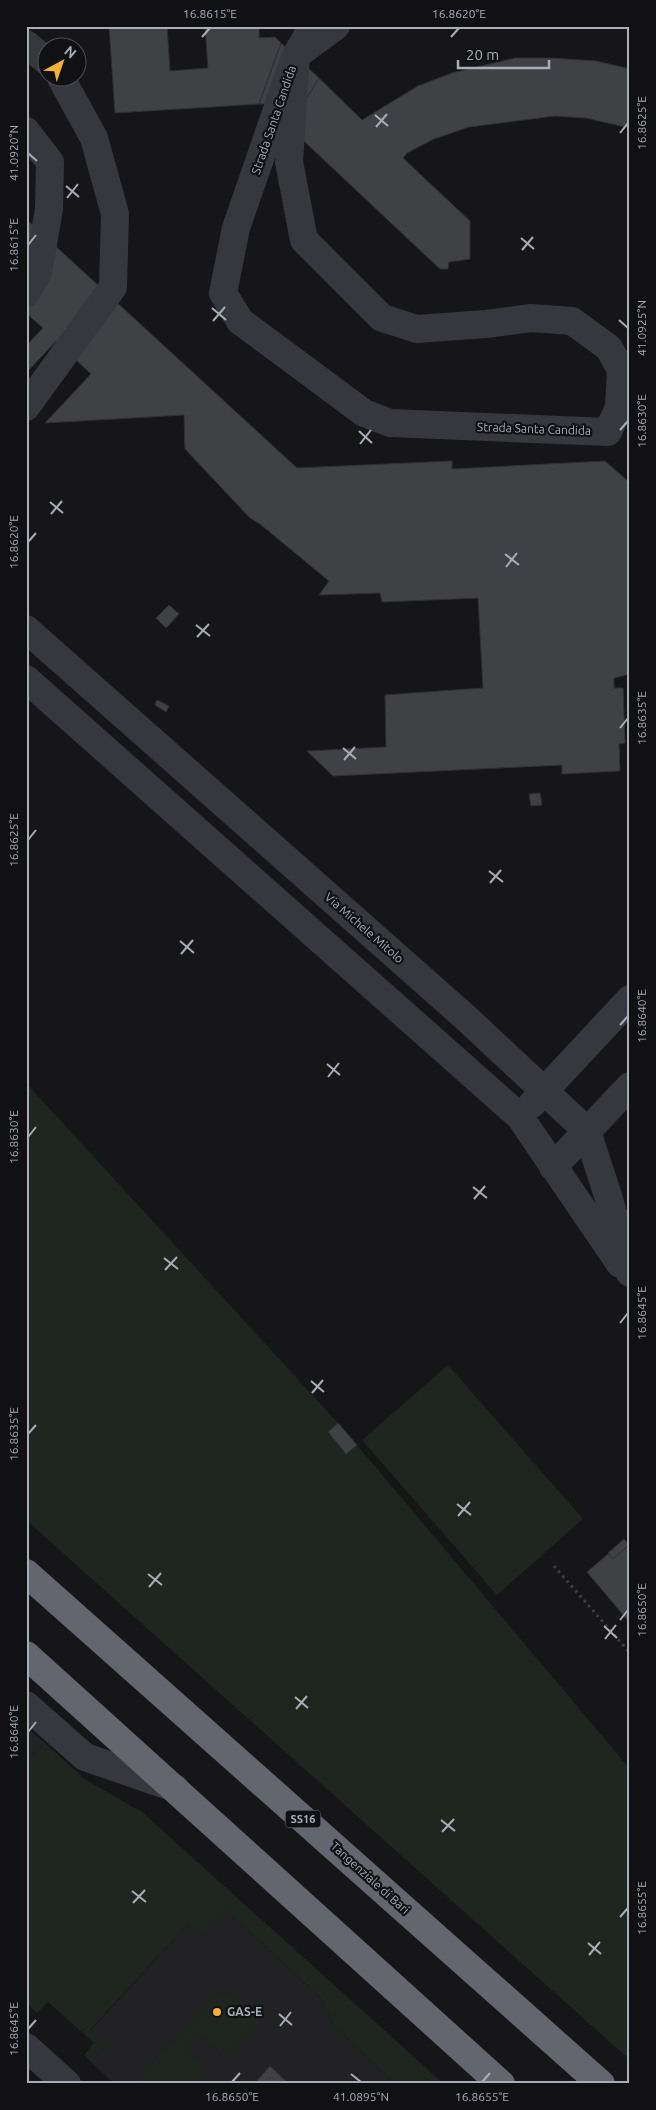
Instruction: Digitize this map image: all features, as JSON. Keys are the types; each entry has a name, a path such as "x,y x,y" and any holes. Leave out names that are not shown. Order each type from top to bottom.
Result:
{"highway":[{"name":"Tangenziale di Bari","path":"26,1574 601,2084"},
{"path":"26,1655 501,2084"}],"street":[{"path":"296,55 314,26"},
{"path":"296,55 336,26"},
{"path":"26,44 38,54"},
{"name":"Strada Santa Candida","path":"296,55 289,162 304,240 382,318 417,329 486,324 531,318 572,321 609,348 621,370 619,407 608,432 390,422 364,413 240,321 223,293 236,228 296,55"},
{"path":"26,407 113,287 115,214 94,138 66,88"},
{"path":"26,131 50,162 49,209 38,273 26,293"},
{"name":"Via Michele Mitolo","path":"26,629 545,1090 587,1131 630,1273"},
{"path":"26,678 520,1117 630,1278"},
{"path":"520,1117 630,999"},
{"path":"553,1167 630,1086"},
{"path":"26,1705 85,1757 175,1788"},
{"path":"26,2047 67,2084"}],"path":[{"path":"554,1566 630,1653"}],"shaded area":[{"path":"26,1083 338,1423 328,1433 346,1454 357,1445 630,1769 630,2060 26,1520"},
{"path":"448,1365 583,1519 497,1595 362,1440"},
{"path":"26,1727 45,1743 26,1763"},
{"path":"45,1743 86,1780 142,1812 444,2084 396,2084 336,2028 320,1997 226,1910 202,1936 188,1924 90,2030 107,2046 91,2062 84,2055 94,2043 48,2002 37,2013 26,2003 26,1763"},
{"name":"GAS-E","path":"226,1910 320,1997 336,2028 396,2084 115,2084 91,2062 107,2046 90,2031 189,1923"},
{"path":"224,1994 235,1998 261,2021 226,2058 200,2034 186,2049 208,2069 200,2077 205,2082 203,2084 133,2084 215,1996"}],"building":[{"path":"109,26 167,26 170,71 208,68 205,26 259,26 259,38 275,37 281,43 259,104 115,113"},
{"path":"281,43 319,78 289,127 264,104 259,104"},
{"path":"515,58 596,61 630,69 630,128 586,118 555,116 469,127 434,139 407,153 403,158 470,221 470,259 449,262 448,269 440,269 289,127 319,78 362,120 418,86 452,73"},
{"path":"26,219 297,468 452,461 452,469 605,461 630,483 630,674 614,678 614,688 623,688 625,743 619,744 620,771 562,774 562,765 333,776 307,751 386,747 385,695 483,688 478,598 382,602 380,593 319,595 329,581 260,524 250,518 185,449 184,415 45,423 91,374 56,341 26,373 26,346 43,328 26,313"},
{"path":"169,605 179,614 166,628 156,618"},
{"path":"157,700 169,706 166,712 155,705"},
{"path":"540,793 542,805 531,806 529,794"},
{"path":"338,1423 357,1445 346,1454 328,1432"},
{"path":"624,1539 629,1545 613,1559 608,1553"},
{"path":"629,1545 630,1623 587,1572 608,1554 613,1559"},
{"path":"270,2066 289,2084 254,2084"}],"place":[{"name":"GAS-E","path":"217,2012"}]}
